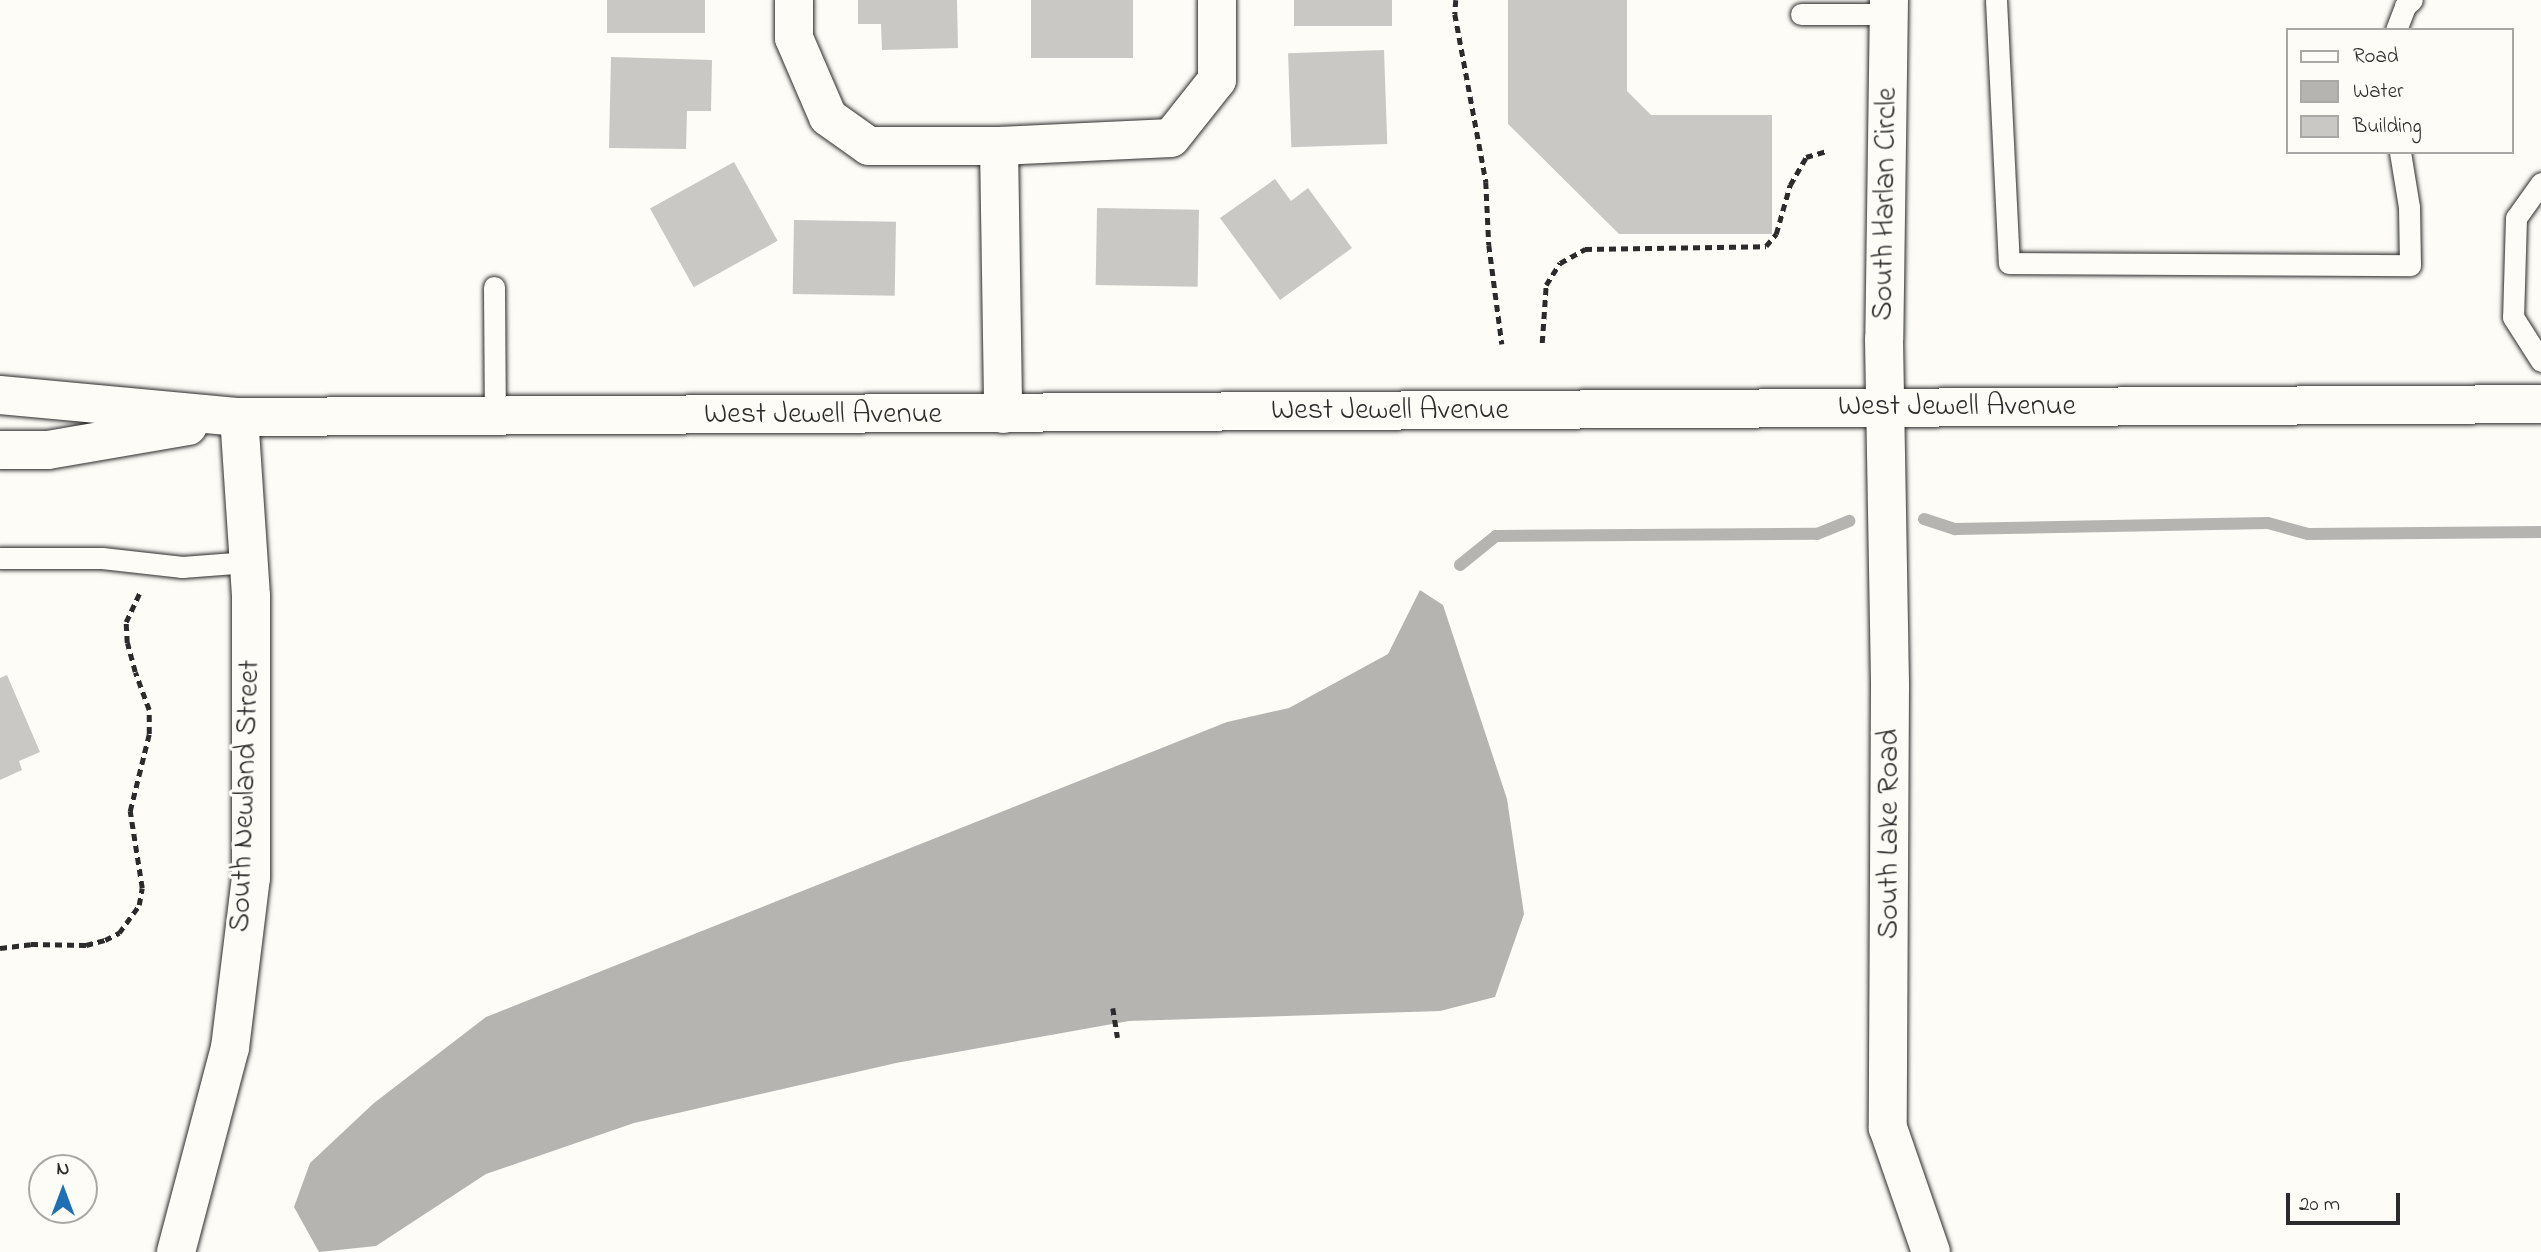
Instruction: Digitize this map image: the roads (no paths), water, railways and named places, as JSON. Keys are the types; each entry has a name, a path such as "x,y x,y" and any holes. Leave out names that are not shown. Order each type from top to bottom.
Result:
{"street":[{"path":"794,0 794,38 828,117 869,146 999,146 1171,138 1217,80 1217,0"},
{"name":"South Harlan Circle","path":"1884,408 1889,7"},
{"path":"999,146 1003,414"},
{"name":"West Jewell Avenue","path":"0,395 239,417 2541,404"},
{"name":"South Lake Road","path":"1884,408 1890,686 1888,1128 1931,1252"},
{"name":"West Jewell Avenue","path":"0,450 48,450 239,417"},
{"name":"South Newland Street","path":"176,1252 230,1048 251,878 248,562 239,417"}],"lane":[{"path":"1996,0 2009,263 2410,265 2409,207 2400,154"},
{"path":"2397,28 2405,6 2412,0"},
{"path":"1801,14 1889,7"},
{"path":"2541,183 2516,218 2513,317 2541,361"},
{"path":"494,287 495,416"},
{"path":"0,558 102,558 182,567 248,562"}],"water":[{"path":"1420,590 1443,605 1507,799 1524,914 1495,997 1440,1011 1129,1021 896,1063 634,1123 486,1174 376,1246 319,1252 294,1207 310,1163 374,1103 486,1017 1227,722 1289,708 1388,654"}],"waterway":[{"path":"1924,519 1955,529 2268,523 2308,534 2541,532"},
{"path":"1460,565 1496,536 1817,534 1849,521"}]}
